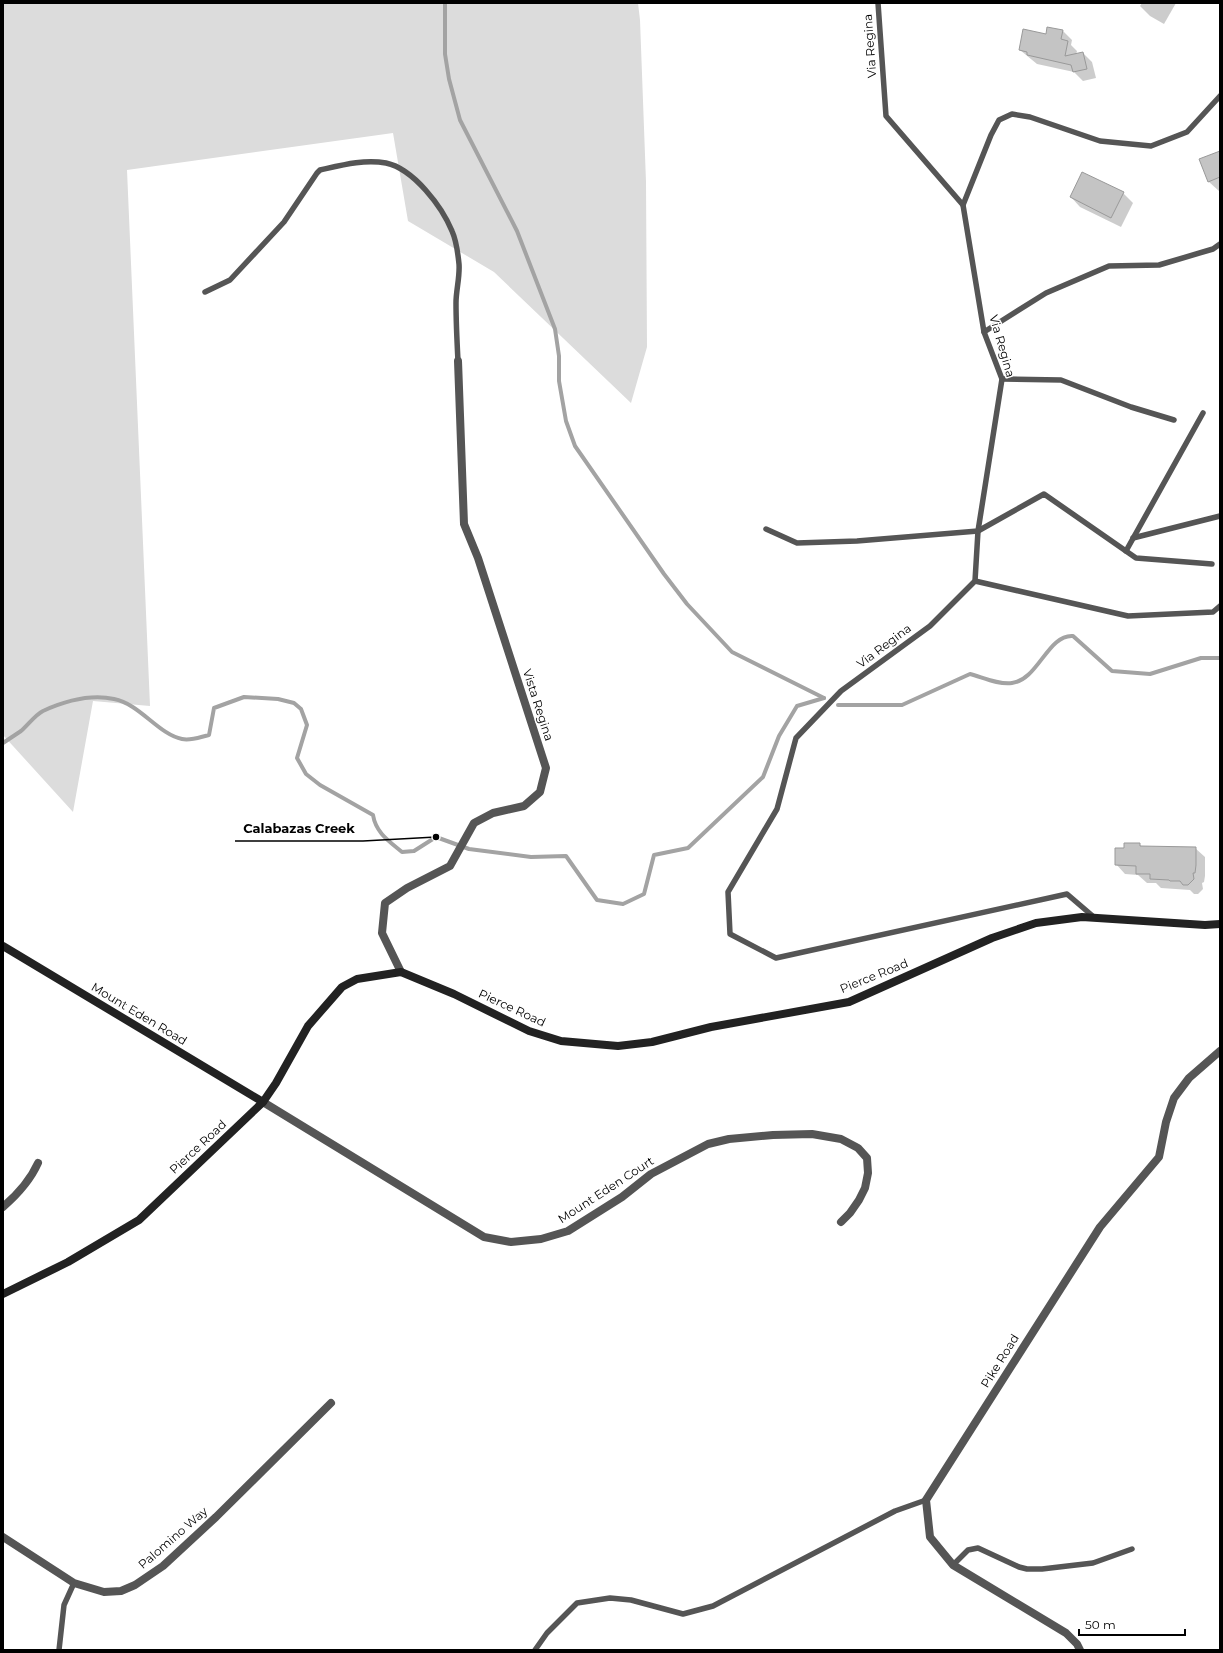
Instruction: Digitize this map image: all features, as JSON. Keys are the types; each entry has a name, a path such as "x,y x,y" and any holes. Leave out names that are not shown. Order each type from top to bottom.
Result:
{"street":[{"name":"Vista Regina","path":"401,972 382,933 385,903 407,888 450,866 474,823 493,813 524,806 540,792 546,768 478,558 464,524 458,361"},
{"name":"Pierce Road","path":"3,1294 68,1262 138,1220 263,1102 276,1083 308,1026 342,987 357,979 401,972 454,994 529,1031 561,1041 618,1046 652,1042 711,1027 849,1002 992,938 1036,923 1082,917 1205,925 1220,924"},
{"name":"Mount Eden Road","path":"3,946 263,1102"},
{"name":"Pike Road","path":"926,1500 1100,1227 1159,1157 1166,1122 1174,1098 1189,1078 1220,1051"},
{"name":"Mount Eden Court","path":"263,1102 484,1237 511,1242 526,1241 541,1239 568,1231 622,1197 651,1174 708,1144 729,1139 773,1135 812,1134 841,1139 858,1148 867,1158 868,1173 865,1188 850,1213 841,1222"},
{"path":"3,1207 26,1185 38,1163"},
{"name":"Palomino Way","path":"3,1537 74,1583 104,1592 121,1591 135,1585 163,1566 216,1517 331,1403"},
{"path":"926,1500 930,1536 953,1565 1066,1633 1078,1644 1080,1650"}],"lane":[{"name":"Via Regina","path":"878,3 886,116 963,205 984,332 1002,379 978,531 975,581 930,626 841,691 796,738 777,809 728,892 730,934 776,958 1067,894 1095,918"},
{"path":"963,205 991,135 999,120 1012,114 1030,117 1100,141 1151,146 1187,132 1220,96"},
{"path":"205,292 230,280 284,222 316,173 320,170 359,161 386,163 406,172 427,192 441,210 452,232 459,265 456,303 458,361"},
{"path":"984,332 1046,293 1109,266 1159,265 1213,249 1220,244"},
{"path":"1002,379 1061,380 1131,407 1174,420"},
{"path":"1126,551 1204,414"},
{"path":"766,529 797,543 858,541 978,531 1044,494 1136,558 1212,564"},
{"path":"1133,538 1220,516"},
{"path":"975,581 1128,616 1213,612 1220,606"},
{"path":"535,1650 547,1633 577,1603 610,1598 683,1614 713,1606 895,1510 926,1500"},
{"path":"953,1565 968,1550 978,1548 1019,1567 1028,1569 1042,1569 1093,1563 1132,1549"},
{"path":"59,1650 64,1605 74,1583"}],"shaded area":[{"path":"3,3 638,3 640,20 646,182 647,347 631,403 494,272 408,221 393,133 127,170 150,706 93,701 73,812 3,735"}],"building":[{"path":"1047,27 1063,30 1061,39 1068,41 1065,56 1083,52 1087,69 1073,72 1071,65 1027,55 1027,52 1019,50 1023,29 1046,34"},
{"path":"1220,151 1220,177 1208,182 1199,159"},
{"path":"1082,172 1124,192 1111,218 1070,197"},
{"path":"1124,843 1140,843 1140,846 1196,847 1196,865 1195,873 1193,873 1194,879 1188,885 1183,885 1180,881 1150,879 1150,874 1136,874 1136,866 1115,865 1115,848 1124,848"}],"waterway":[{"path":"445,3 445,54 449,79 460,120 517,231 555,329 559,356 559,381 566,421 575,446 664,574 687,604 732,652 824,698"},
{"path":"838,705 902,705 970,674 996,682 1012,683 1021,680 1029,674 1050,649 1064,637 1073,636 1112,671 1150,674 1201,658 1220,658"},
{"path":"3,743 21,731 43,711 78,699 96,697 114,699 123,702 165,731 182,739 192,739 209,735 214,708 244,697 278,699 294,703 301,709 307,725 297,758 306,774 320,785 373,815 380,832 402,852 414,851 436,837 469,849 531,857 566,856 597,900 623,904 644,894 654,855 688,848 763,777 779,736 797,706 824,698"}],"place":[{"name":"Calabazas Creek","path":"436,837"}]}
